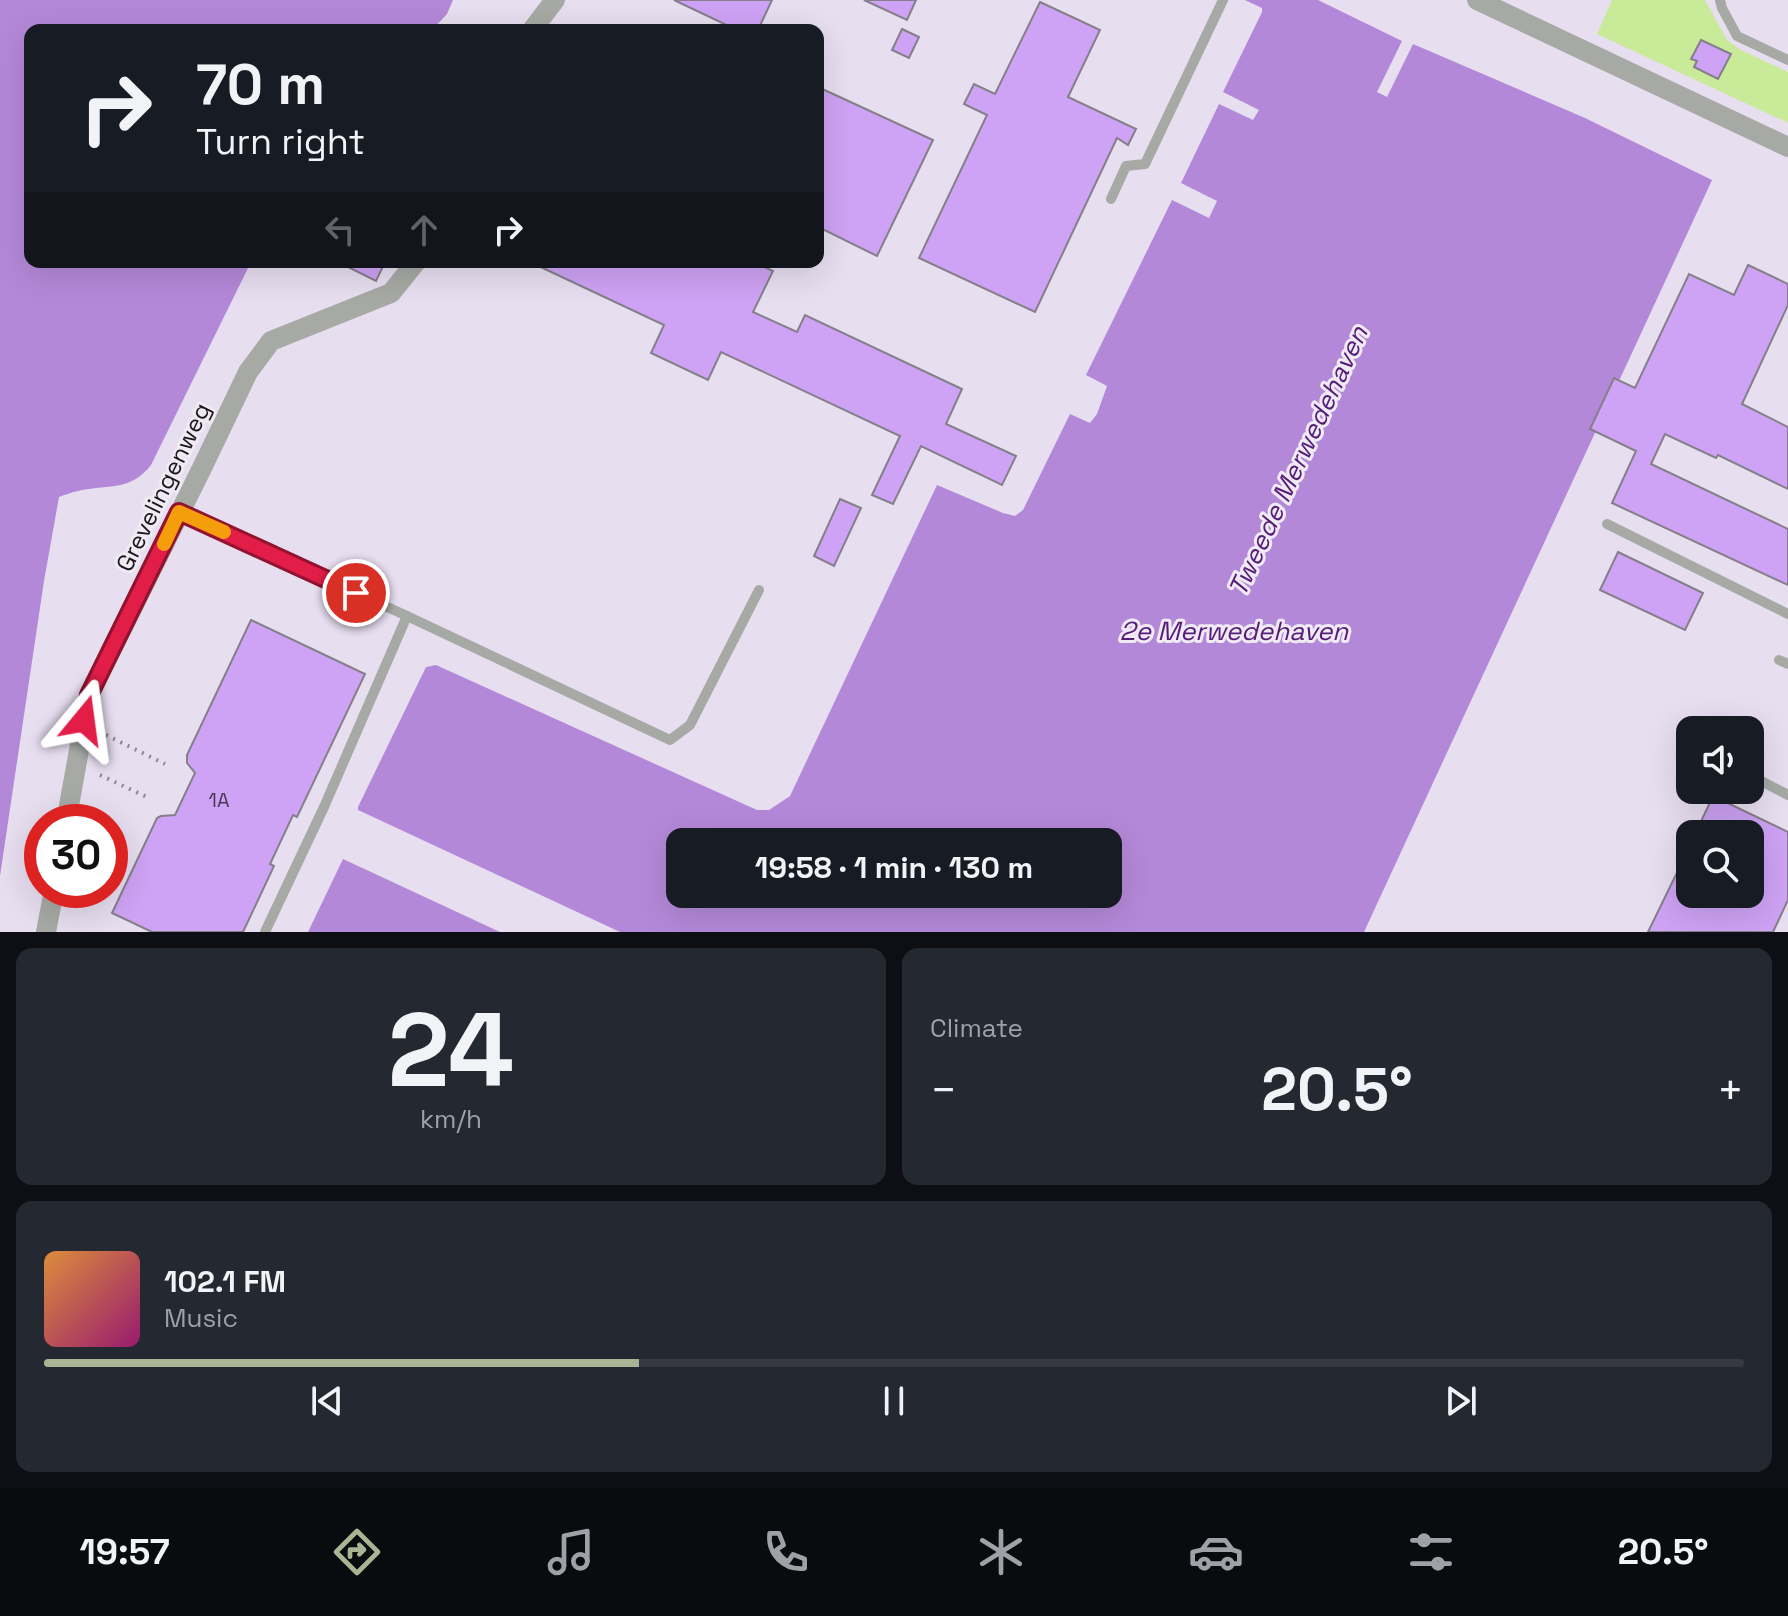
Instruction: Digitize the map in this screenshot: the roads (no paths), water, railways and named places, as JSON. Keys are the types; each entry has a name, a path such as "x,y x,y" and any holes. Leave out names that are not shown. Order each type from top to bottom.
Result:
{"street":[{"path":"537,24 555,0"},
{"path":"1477,0 1788,147"},
{"name":"Grevelingenweg","path":"69,804 89,695 248,372 271,341 391,293 411,268"},
{"path":"50,931 52,908"}],"lane":[{"path":"1111,199 1126,166 1145,164 1223,0"},
{"path":"1720,0 1737,36 1788,60"},
{"path":"179,512 670,740 690,725 759,590"},
{"path":"1607,524 1788,614"},
{"path":"265,932 324,807 407,616"},
{"path":"1764,782 1788,795"}],"water":[{"path":"0,0 453,0 447,14 438,24 24,24 24,268 248,268 151,465 127,483 76,491 59,497 0,876"},
{"name":"2e Merwedehaven","path":"1245,0 1318,0 1402,41 1377,92 1387,97 1413,44 1585,118 1712,180 1364,932 620,932 358,810 426,667 436,665 757,810 769,810 790,796 937,485 1015,516 1023,510 1070,414 1090,423 1097,414 1107,386 1086,375 1172,200 1209,218 1217,201 1181,183 1219,104 1253,120 1259,110 1223,92 1262,8"},
{"path":"343,859 500,932 308,932"}],"water label":[{"name":"Tweede Merwedehaven","path":"1298,461"}]}
